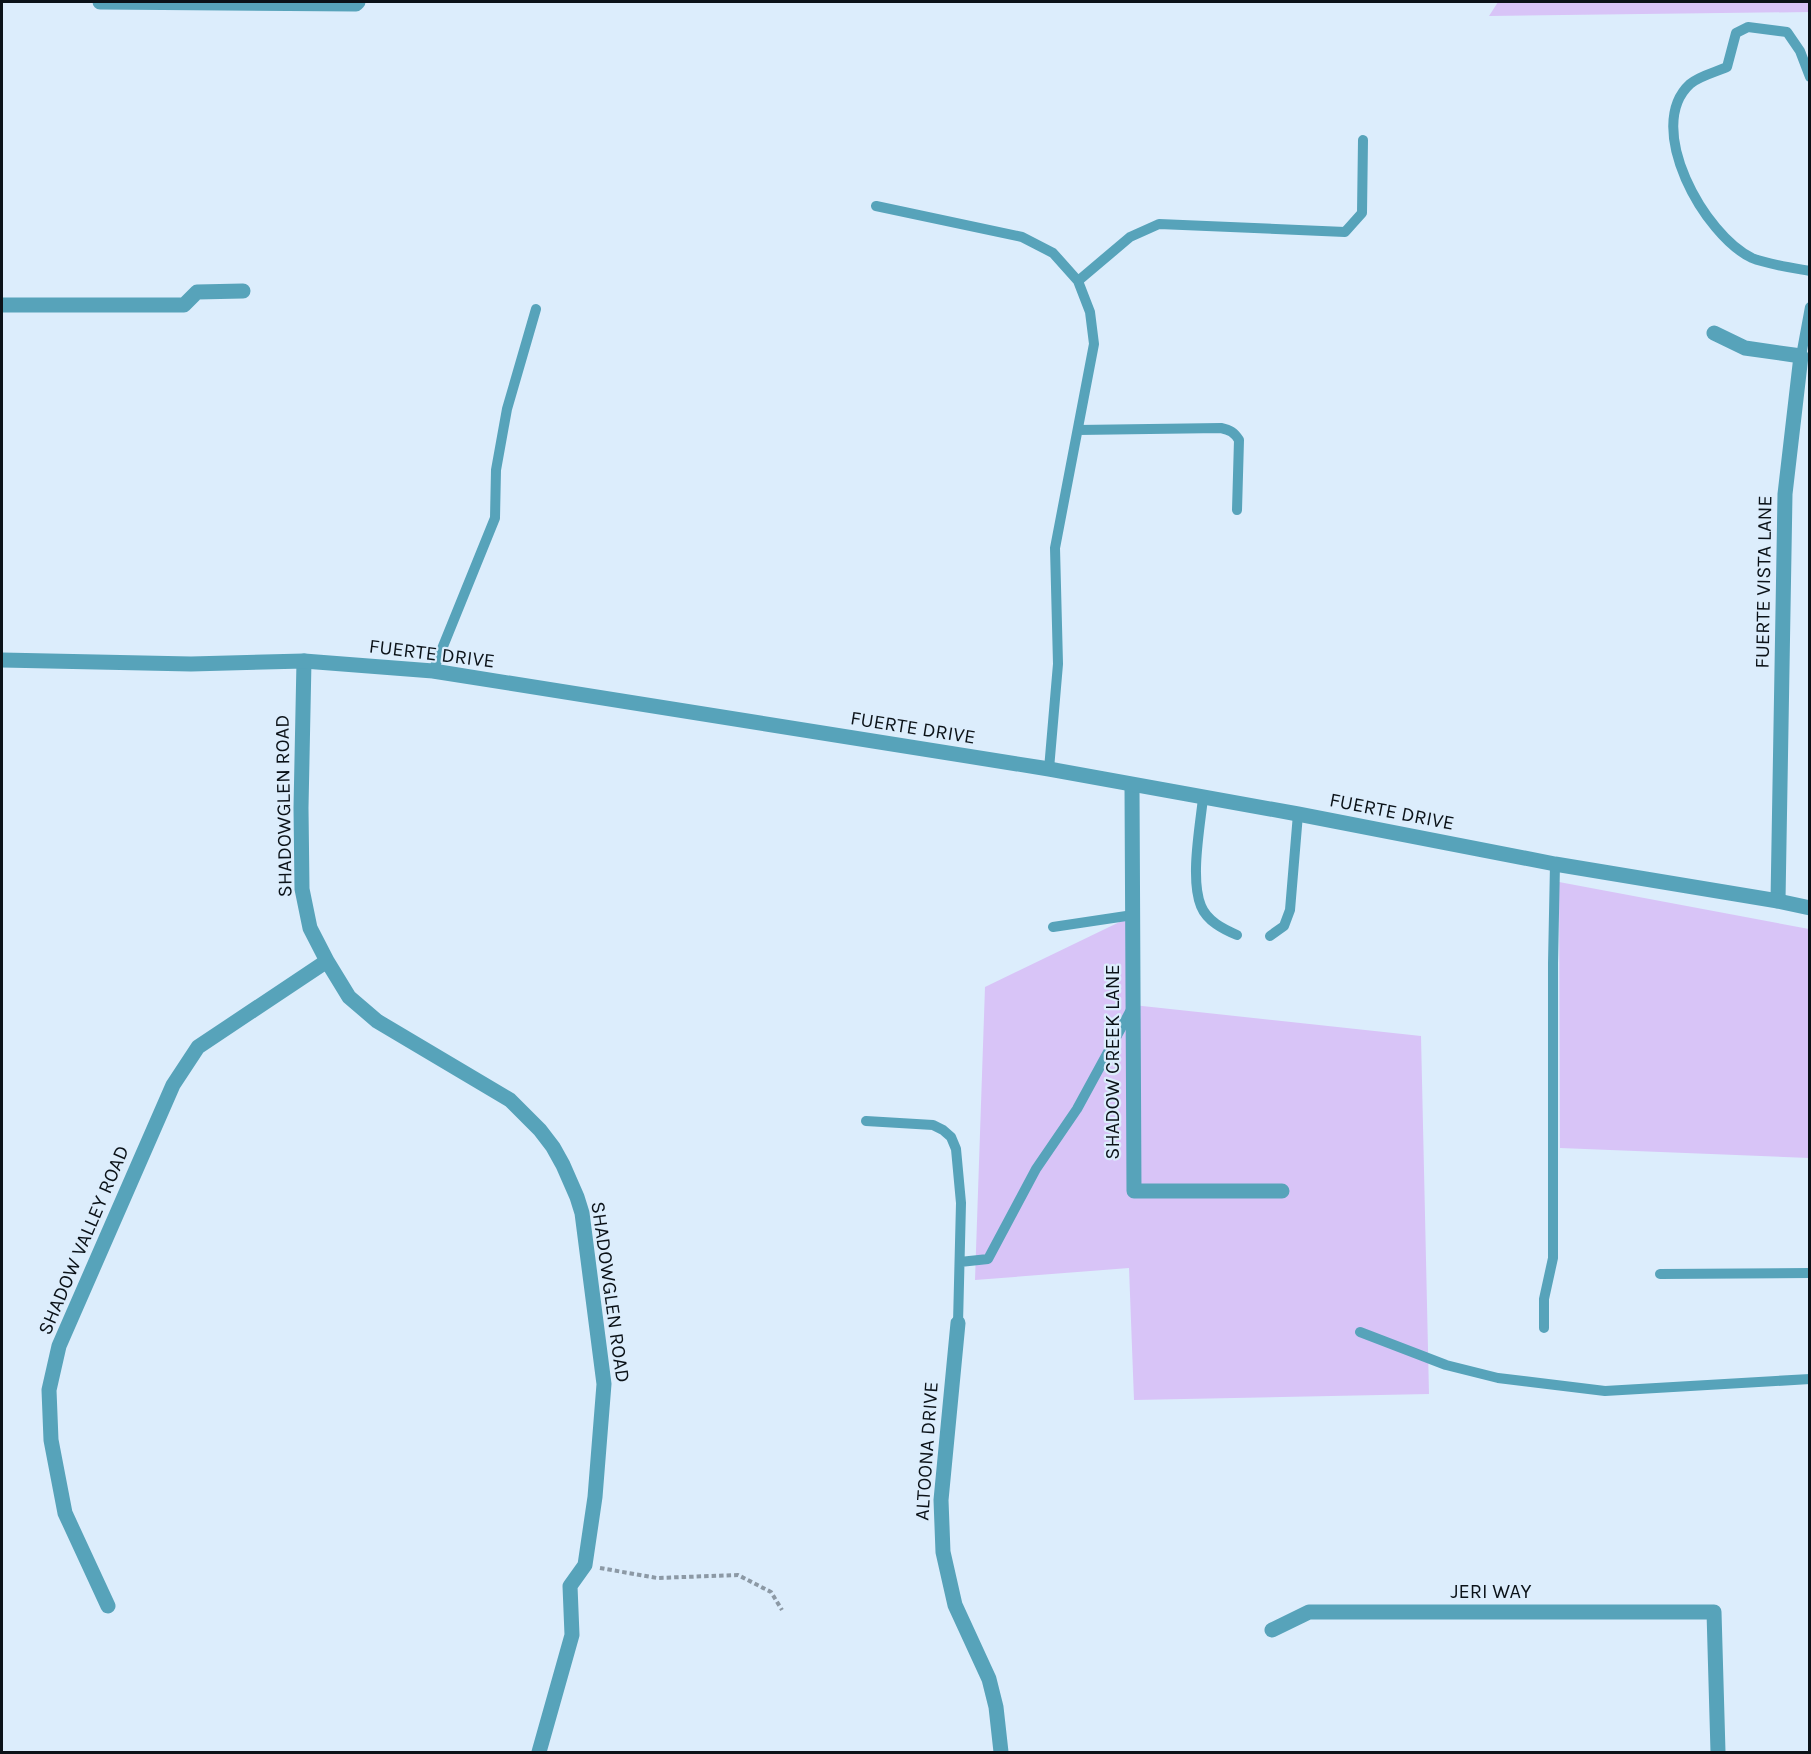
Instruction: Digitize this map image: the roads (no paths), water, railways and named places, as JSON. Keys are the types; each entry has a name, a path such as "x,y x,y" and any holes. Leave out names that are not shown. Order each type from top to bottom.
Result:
{"street":[{"path":"100,2 356,4 358,2"},
{"path":"2,305 184,305 197,292 243,291"},
{"path":"1714,333 1745,348 1801,356"},
{"name":"FUERTE VISTA LANE","path":"1778,901 1785,494 1801,356"},
{"name":"FUERTE DRIVE","path":"2,660 191,664 304,661 433,671 1049,769 1555,864 1809,908"},
{"name":"SHADOWGLEN ROAD","path":"304,661 302,889 310,928 349,997 377,1022 510,1100 525,1114 552,1147 570,1180 582,1213 604,1384 595,1497 585,1565 570,1586 572,1635 539,1752"},
{"name":"SHADOW CREEK LANE","path":"1132,786 1134,1191 1282,1191"},
{"name":"SHADOW VALLEY ROAD","path":"108,1606 65,1513 51,1440 49,1390 59,1346 173,1085 198,1047 327,961"},
{"name":"ALTOONA DRIVE","path":"958,1323 941,1500 943,1552 956,1605 989,1679 996,1707 1000,1752"},
{"name":"JERI WAY","path":"1272,1630 1309,1612 1714,1612 1718,1752"}],"lane":[{"path":"1809,77 1800,51 1787,32 1748,27 1736,33 1727,67 1691,83 1681,96 1674,113 1677,158 1683,175 1699,206 1722,235 1752,258 1809,271"},
{"path":"1078,281 1130,237 1159,224 1345,232 1362,213 1363,140"},
{"path":"876,206 1022,237 1053,253 1078,281 1090,312 1094,344 1055,548 1058,664 1049,769"},
{"path":"1801,356 1809,307"},
{"path":"433,671 495,518 496,470 507,409 536,309"},
{"path":"1078,430 1229,429 1236,434 1239,440 1237,510"},
{"path":"1203,798 1197,871 1202,907 1218,926 1237,935"},
{"path":"1270,936 1284,926 1290,910 1298,814"},
{"path":"1544,1328 1544,1299 1553,1258 1555,864"},
{"path":"1053,927 1132,915"},
{"path":"960,1262 988,1259 1036,1169 1077,1109 1133,1005"},
{"path":"866,1121 933,1125 951,1137 956,1149 961,1203 958,1323"},
{"path":"1660,1274 1809,1273"},
{"path":"1360,1332 1446,1365 1498,1378 1605,1391 1809,1379"}]}
